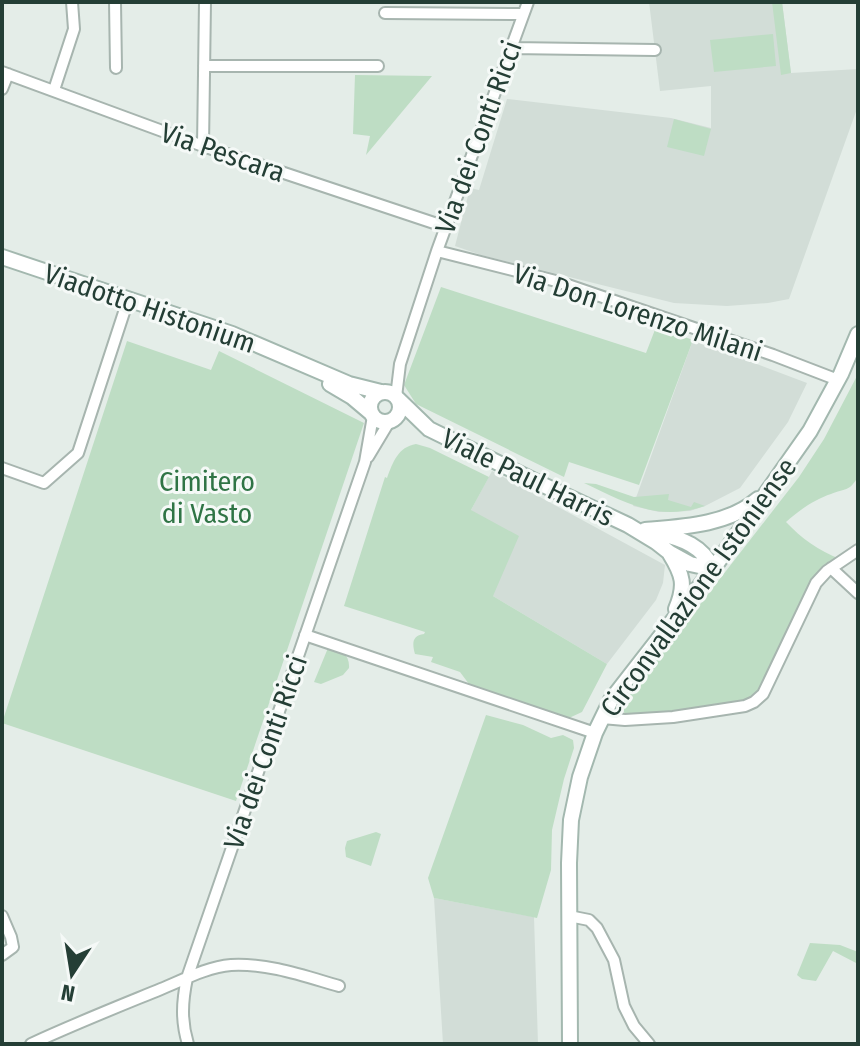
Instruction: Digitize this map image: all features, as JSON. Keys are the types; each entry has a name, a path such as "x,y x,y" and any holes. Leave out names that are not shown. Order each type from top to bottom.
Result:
{"main road":[{"name":"Viadotto Histonium","path":"2,257 232,334 349,384 390,395"},
{"name":"Circonvallazione Istoniense","path":"570,1044 571,820 580,777 595,733 611,700 713,569 810,431 838,380 858,334"},
{"name":"Viadotto Histonium","path":"296,363 352,397 372,415"},
{"path":"390,395 399,412 389,422 380,421 372,415 371,400 390,395"},
{"name":"Viale Paul Harris","path":"390,395 429,429 628,525 690,564 713,569"},
{"name":"Viale Paul Harris","path":"389,422 429,429"},
{"name":"Viale Paul Harris","path":"645,530 717,519 751,505 767,491"},
{"name":"Viale Paul Harris","path":"628,525 688,542 700,549 713,569"},
{"path":"665,630 682,591 682,576 670,553"}],"street":[{"path":"54,90 74,29 72,2"},
{"path":"115,2 116,68"},
{"path":"203,146 205,2"},
{"name":"Via dei Conti Ricci","path":"390,395 437,251 528,2"},
{"path":"385,13 523,14"},
{"path":"511,48 655,50"},
{"path":"204,66 378,66"},
{"path":"2,89 5,73"},
{"name":"Via Pescara","path":"5,73 203,146 446,227"},
{"name":"Via Don Lorenzo Milani","path":"437,251 556,281 838,380"},
{"path":"2,468 44,483 78,453 128,300"},
{"name":"Via dei Conti Ricci","path":"188,1044 182,1016 187,978 365,462 372,415"},
{"name":"Via dei Conti Ricci","path":"365,462 389,422"},
{"path":"602,718 673,717 754,702 763,694 816,583 831,568 858,550"},
{"path":"831,568 858,593"},
{"path":"305,635 595,733"},
{"path":"2,916 13,947 2,955"},
{"path":"569,916 589,920 597,928 614,960 624,1006 634,1026 649,1044"},
{"path":"31,1044 214,968 235,965 285,971 339,986"}],"shaded area":[{"path":"649,2 782,2 791,73 858,69 858,106 789,299 727,306 674,303 455,246 470,188 479,190 507,99 671,118 711,128 711,86 660,91"},
{"path":"693,340 807,383 788,422 740,488 690,511 659,512 633,506"},
{"path":"492,471 665,565 663,583 656,600 607,664 493,596 471,510"},
{"path":"434,898 534,917 538,1044 443,1044"}],"green space":[{"path":"772,2 782,2 791,73 781,75"},
{"path":"773,34 776,66 714,72 710,40"},
{"path":"355,75 432,76 366,155 370,136 353,134"},
{"path":"674,119 711,129 704,156 667,147"},
{"path":"441,287 646,353 656,327 693,340 639,485 569,462 564,477 416,404 404,385"},
{"name":"Cimitero di Vasto","path":"127,341 211,370 219,351 364,423 236,801 2,723"},
{"path":"858,374 858,477 849,487 813,502 786,522 811,544 840,559 817,575 786,632 764,683 753,698 701,709 625,715 622,705 799,477 824,439"},
{"path":"416,444 489,477 471,510 519,536 493,596 607,664 582,712 569,718 469,684 460,672 431,662 433,657 415,654 414,641 425,632 344,606 385,477 400,452"},
{"path":"584,483 634,497 669,494 668,500 691,507 694,502 705,506 672,512 657,511 629,503"},
{"path":"328,648 344,653 349,668 343,675 321,684 314,682"},
{"path":"486,715 523,725 551,738 563,735 573,740 574,748 552,830 551,870 537,918 434,898 428,878"},
{"path":"376,832 381,834 371,866 346,857 347,841"},
{"path":"810,943 840,945 858,952 858,964 833,951 816,981 802,979 797,975"}]}
